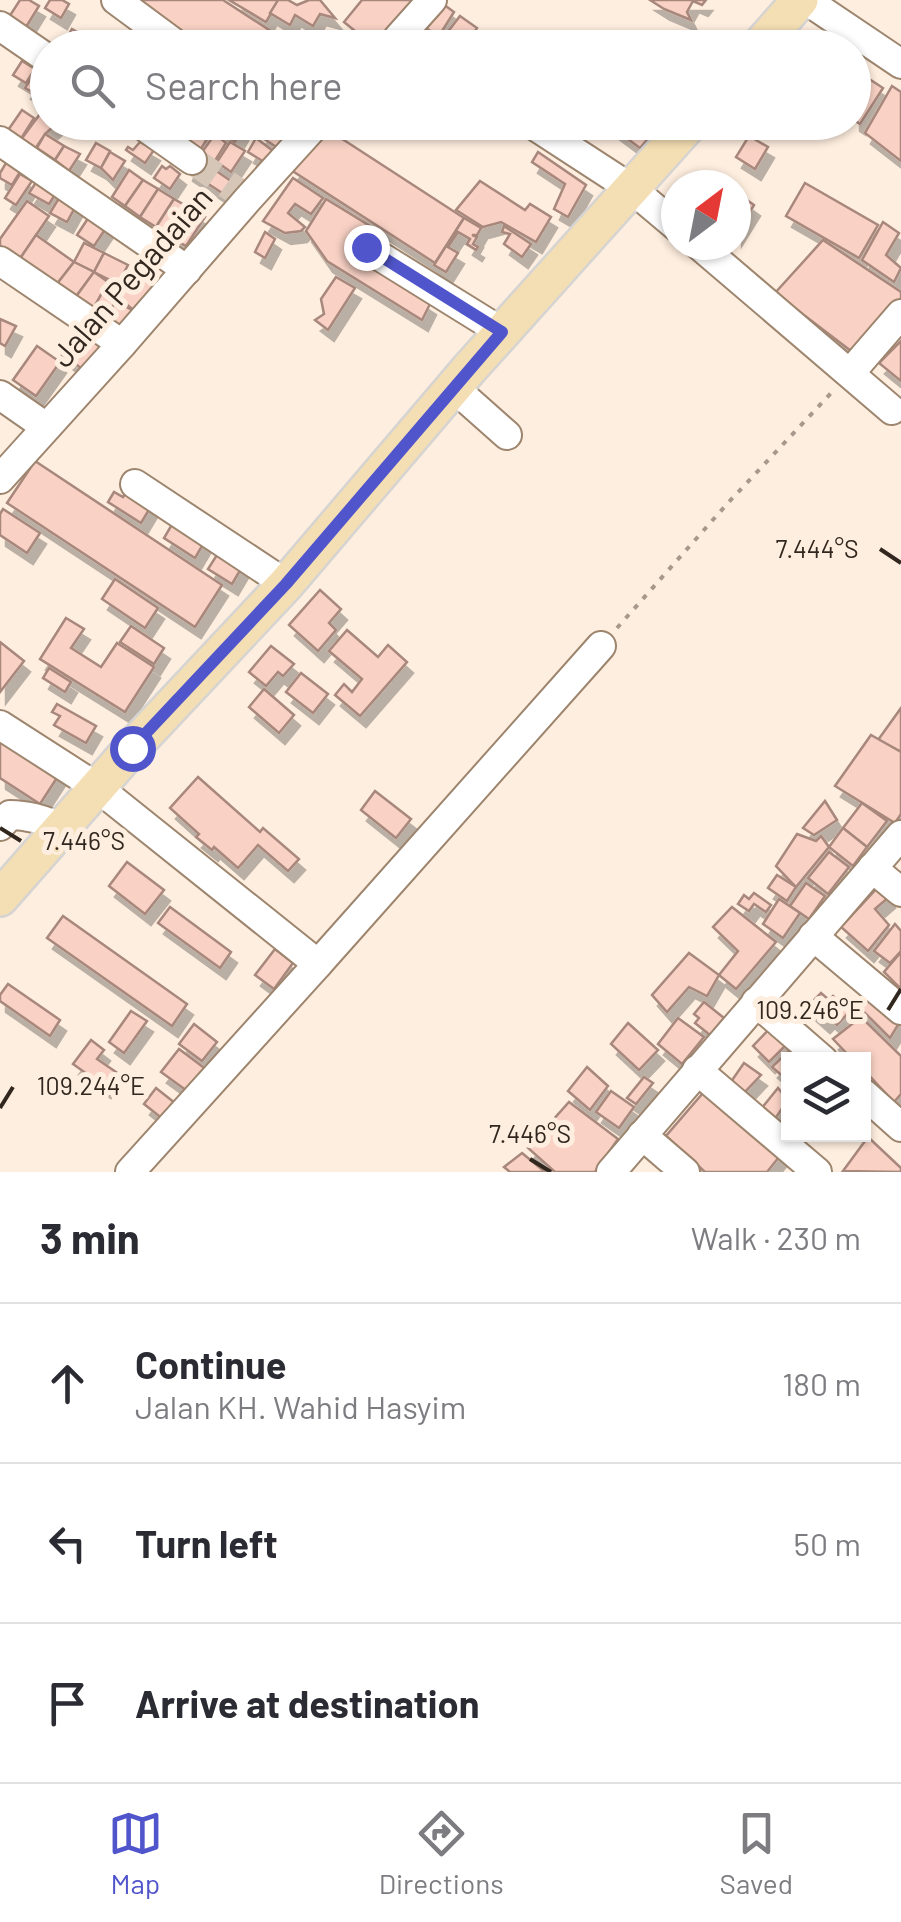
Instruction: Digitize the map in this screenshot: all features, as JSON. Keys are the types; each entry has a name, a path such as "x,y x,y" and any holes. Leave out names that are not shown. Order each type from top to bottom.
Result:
{"main road":[{"path":"775,30 803,0"},
{"path":"0,898 286,584 502,332 675,140"}],"street":[{"path":"116,0 157,30"},
{"path":"410,30 432,0"},
{"path":"803,0 849,30"},
{"path":"0,26 30,47"},
{"path":"871,44 901,64"},
{"path":"0,140 188,270"},
{"path":"164,140 192,160"},
{"name":"Jalan Pegadaian","path":"0,478 188,270 292,140"},
{"path":"557,140 632,189 661,213"},
{"path":"366,247 502,332"},
{"path":"717,260 892,410"},
{"path":"0,261 122,344"},
{"path":"850,373 901,314"},
{"path":"454,388 507,435"},
{"path":"0,395 46,427"},
{"path":"135,484 286,584"},
{"path":"130,1172 601,646"},
{"path":"0,725 98,788 318,964"},
{"path":"0,826 10,815 20,815 62,828"},
{"path":"611,1172 901,835"},
{"path":"872,868 901,892"},
{"path":"813,936 901,1010"},
{"path":"756,1002 814,1052"},
{"path":"697,1070 817,1172"},
{"path":"871,1100 901,1126"},
{"path":"642,1135 685,1172"}],"path":[{"path":"601,646 850,373"}],"building":[{"path":"20,0 39,6 26,27 9,17"},
{"path":"50,0 69,4 61,18 45,8"},
{"path":"123,0 223,0 269,30 169,30"},
{"path":"229,0 279,0 266,22"},
{"path":"278,0 297,5 320,0 335,18 320,14 313,26 295,15 290,25 270,13"},
{"path":"362,0 422,0 396,30 354,30 344,22"},
{"path":"650,0 706,0 702,5 693,1 687,12 691,20"},
{"path":"443,4 454,12 443,30 424,27"},
{"path":"460,16 477,28 476,30 449,30"},
{"path":"22,61 30,66 26,83 13,75"},
{"path":"871,80 883,88 871,107"},
{"path":"892,86 901,92 901,161 871,138 871,123"},
{"path":"22,110 30,115 30,124 17,145 4,136"},
{"path":"30,127 30,140 41,140 31,155 17,145"},
{"path":"42,140 54,140 64,146 55,160 37,148"},
{"path":"187,140 206,140 197,155 184,144"},
{"path":"211,140 226,143 213,164 200,155"},
{"path":"259,140 281,157 264,162 248,152"},
{"path":"266,140 291,140 284,152"},
{"path":"321,140 344,140 464,218 435,263 291,170"},
{"path":"629,140 647,140 640,148"},
{"path":"747,140 768,147 755,169 736,157"},
{"path":"140,142 154,150 145,163 126,150 133,150"},
{"path":"230,142 245,151 231,172 217,162"},
{"path":"96,143 110,151 101,168 86,160"},
{"path":"64,146 80,154 69,171 55,160"},
{"path":"110,152 125,161 113,180 101,168"},
{"path":"538,152 586,185 568,217 554,209 565,184 532,162"},
{"path":"193,155 247,192 239,204 187,170"},
{"path":"9,158 23,167 12,185 0,178"},
{"path":"162,166 170,166 180,174 170,189 154,178"},
{"path":"129,170 143,180 125,206 112,197"},
{"path":"20,174 32,181 16,205 5,198"},
{"path":"39,178 58,190 49,204 29,193"},
{"path":"293,178 323,198 311,214 295,204 288,213 305,227 285,233 263,221"},
{"path":"143,180 158,189 140,217 125,206"},
{"path":"480,181 525,210 530,204 551,217 536,242 501,222 483,227 456,210"},
{"path":"805,183 878,225 859,258 786,216"},
{"path":"158,189 174,199 156,227 140,217"},
{"path":"62,193 78,202 67,222 50,213"},
{"path":"174,199 190,208 172,238 156,227"},
{"path":"326,199 370,226 356,249 430,304 422,320 327,261 306,231"},
{"path":"27,201 49,216 17,263 0,252 0,239"},
{"path":"190,208 205,217 186,246 172,238"},
{"path":"93,211 110,222 94,246 77,235"},
{"path":"464,218 481,228 477,235 472,235 477,237 473,244 478,247 476,250 467,244 470,239 458,232 448,247 458,253 446,272 434,265"},
{"path":"883,222 899,233 886,255 901,268 894,282 862,260"},
{"path":"504,226 531,244 522,257 504,244 510,234 502,232"},
{"path":"265,232 275,239 265,258 255,252"},
{"path":"36,235 74,262 53,289 17,263"},
{"path":"823,240 901,292 901,306 855,354 775,293"},
{"path":"84,243 104,253 94,272 74,262"},
{"path":"104,253 128,265 118,284 94,272"},
{"path":"74,262 94,272 72,302 53,289"},
{"path":"137,268 159,287 137,313 115,295"},
{"path":"94,272 108,282 91,313 72,302"},
{"path":"336,277 355,288 328,330 315,320 324,314 321,299"},
{"path":"108,282 120,289 104,320 91,313"},
{"path":"116,301 137,313 123,336 103,324"},
{"path":"0,319 16,326 5,346 0,343"},
{"path":"81,326 106,343 87,372 62,355"},
{"path":"901,341 901,381 879,363"},
{"path":"37,346 60,362 36,396 13,380"},
{"path":"35,461 222,585 195,627 7,503"},
{"path":"129,488 153,503 141,523 108,502 114,492 123,497"},
{"path":"3,509 40,533 27,553 0,535"},
{"path":"174,521 205,541 195,558 164,538"},
{"path":"222,547 245,562 232,584 208,569"},
{"path":"115,579 158,608 145,628 102,599"},
{"path":"320,590 341,609 329,623 336,630 318,651 289,625"},
{"path":"66,618 84,629 71,648 101,667 117,643 154,667 125,712 40,659"},
{"path":"131,626 164,648 154,664 120,642"},
{"path":"347,630 378,657 388,645 407,662 360,716 335,695 344,684 352,692 362,679 329,651"},
{"path":"0,642 24,661 0,692"},
{"path":"271,646 294,664 283,676 278,672 266,686 249,672"},
{"path":"49,668 71,682 65,692 43,678"},
{"path":"301,673 328,694 313,713 286,692"},
{"path":"264,689 294,715 279,733 249,707"},
{"path":"57,704 96,726 86,743 54,725 60,716 52,712"},
{"path":"901,708 901,752 878,740"},
{"path":"0,729 62,770 40,804 0,778"},
{"path":"871,735 901,752 901,814 895,823 835,786"},
{"path":"198,777 260,832 263,828 299,859 288,871 258,845 238,868 196,837 199,834 170,808"},
{"path":"375,791 411,819 396,838 361,810"},
{"path":"825,801 837,820 814,835 803,828"},
{"path":"862,803 887,821 867,847 843,828"},
{"path":"843,828 867,847 853,866 829,847"},
{"path":"797,834 816,841 821,836 829,847 796,887 776,866"},
{"path":"829,852 849,867 828,894 808,878"},
{"path":"127,862 164,890 145,914 109,886"},
{"path":"777,875 796,887 787,901 768,888"},
{"path":"806,883 825,896 809,919 790,906"},
{"path":"881,884 889,897 875,909 889,925 868,951 841,927"},
{"path":"754,893 771,905 766,912 754,904 749,911 738,904 744,895 749,899"},
{"path":"779,899 800,913 783,938 763,924"},
{"path":"170,907 231,952 220,968 158,923"},
{"path":"732,907 776,942 736,989 719,975 738,951 713,927"},
{"path":"63,916 187,1004 172,1026 47,938"},
{"path":"895,924 901,931 901,951 890,963 874,951"},
{"path":"275,949 293,963 274,989 255,975"},
{"path":"901,952 901,989 884,972"},
{"path":"689,953 719,975 707,996 689,987 667,1012 652,995"},
{"path":"8,984 60,1020 50,1036 0,1001"},
{"path":"821,993 829,1000 833,996 850,1011 837,1025 829,1017 824,1022 807,1007"},
{"path":"872,995 901,1020 890,1038 859,1007"},
{"path":"704,1002 724,1018 710,1035 695,1023 699,1018 694,1014"},
{"path":"131,1011 147,1021 124,1053 109,1042"},
{"path":"861,1017 901,1056 901,1094 894,1102 871,1077 871,1052 845,1052 833,1039"},
{"path":"678,1018 704,1037 682,1064 658,1044"},
{"path":"628,1023 658,1050 639,1070 611,1044"},
{"path":"775,1023 791,1040 769,1062 753,1046"},
{"path":"194,1024 217,1042 202,1061 179,1044"},
{"path":"91,1040 104,1050 97,1059 116,1072 105,1087 73,1064"},
{"path":"179,1049 211,1073 194,1096 161,1072"},
{"path":"781,1058 781,1075 772,1067"},
{"path":"744,1063 761,1075 741,1096 728,1086"},
{"path":"587,1067 608,1086 590,1110 568,1091"},
{"path":"644,1077 653,1083 636,1104 627,1098"},
{"path":"709,1086 783,1152 767,1172 705,1172 666,1136"},
{"path":"156,1088 180,1107 164,1120 144,1104"},
{"path":"778,1088 781,1110 772,1123 757,1114"},
{"path":"611,1091 634,1107 619,1128 596,1112"},
{"path":"569,1102 618,1139 595,1172 555,1172 528,1148"},
{"path":"871,1140 901,1168 901,1172 843,1171 864,1142"},
{"path":"522,1153 545,1172 510,1172 504,1167"}],"tunnel":[{"path":"192,160 244,196"}],"route":[{"path":"132,748 286,584 502,332 366,247"}]}
